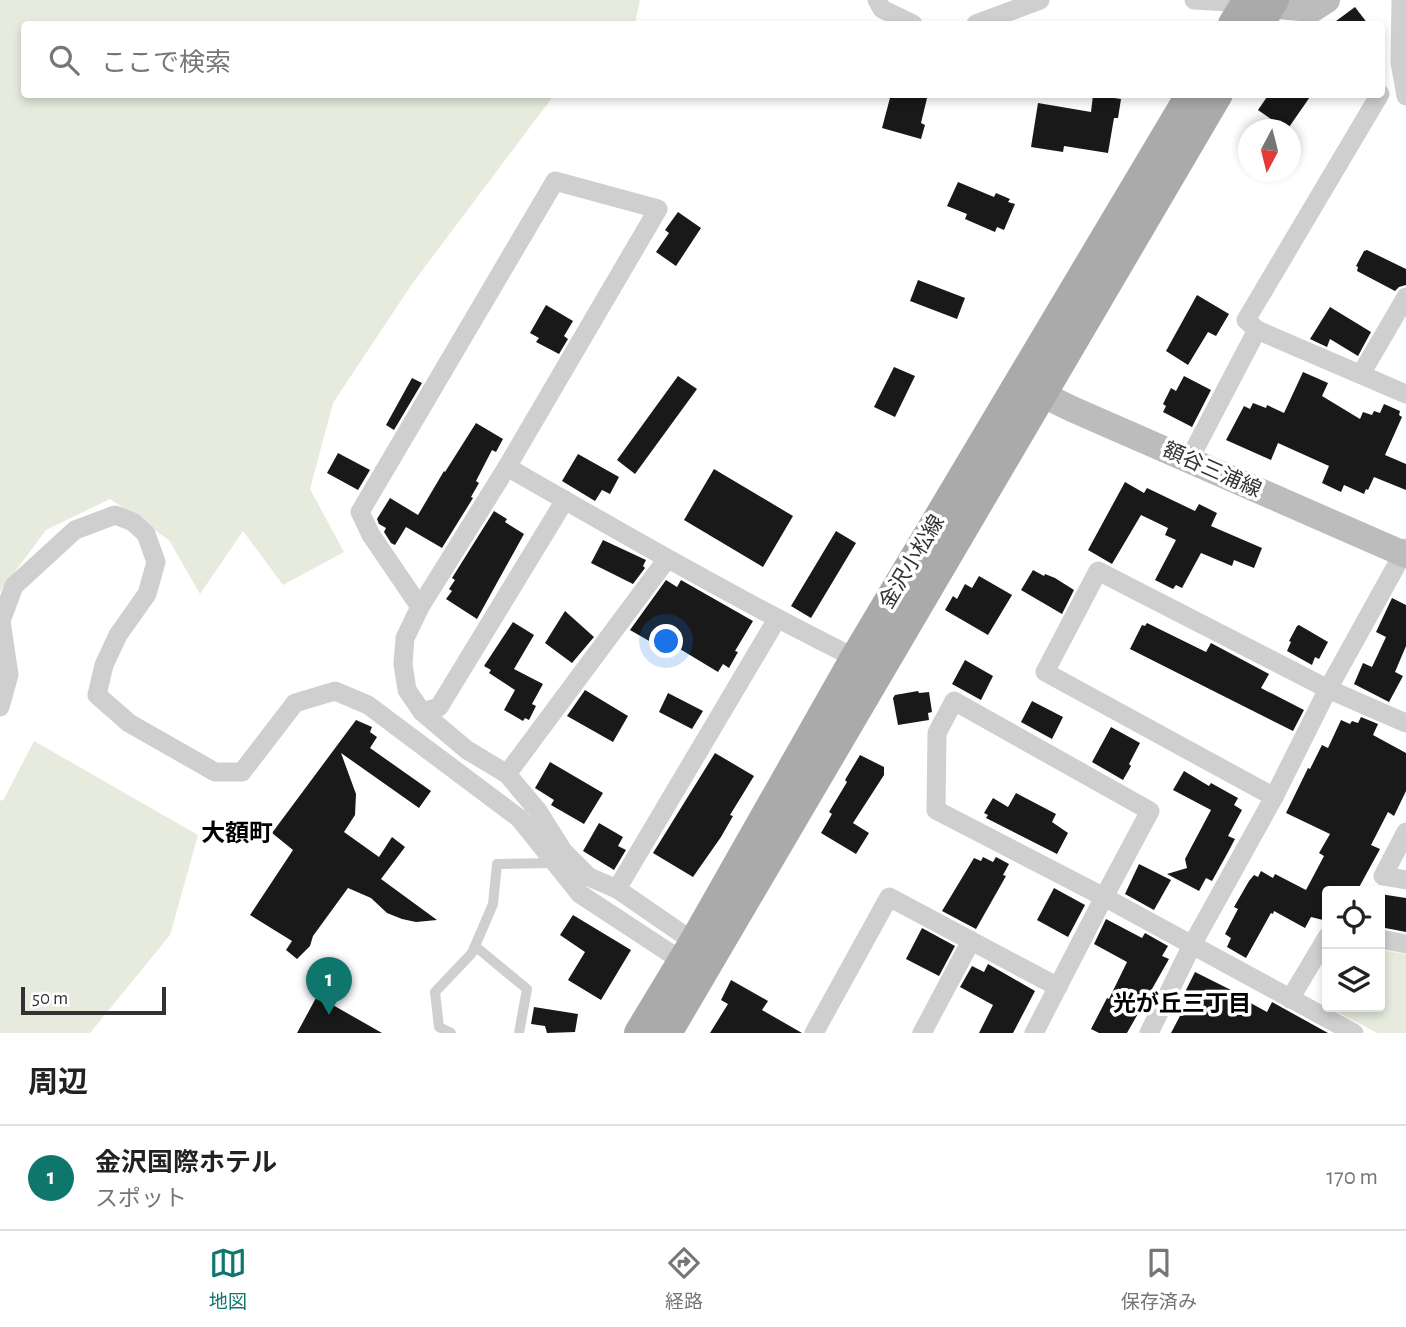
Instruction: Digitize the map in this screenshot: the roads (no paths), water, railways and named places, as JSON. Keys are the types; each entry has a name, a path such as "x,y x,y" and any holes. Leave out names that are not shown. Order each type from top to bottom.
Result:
{"main road":[{"path":"1255,10 1312,9 1328,0"},
{"name":"金沢小松線","path":"667,1033 1031,389 1189,98"},
{"name":"金沢小松線","path":"639,1033 855,658 1031,389 1215,98"},
{"name":"額谷三浦線","path":"1031,389 1405,552"}],"street":[{"path":"877,0 883,9 907,21"},
{"path":"984,21 1040,0"},
{"path":"1194,0 1255,10"},
{"path":"1401,0 1399,62 1406,96"},
{"path":"1385,86 1399,62"},
{"path":"1378,98 1246,320 1257,330 1406,394"},
{"path":"420,607 372,536 360,512 555,181 658,209 507,467 420,607 405,638 403,664 407,690 422,712 467,750 507,774 538,811 563,850 589,877 617,889 688,952"},
{"path":"1361,374 1406,297"},
{"path":"1189,460 1257,330"},
{"path":"507,467 667,559 855,658"},
{"path":"422,712 439,707 565,500"},
{"path":"0,707 9,675 1,621 14,586 75,530 115,515 133,522 146,534 156,562 147,594 118,635 104,665 97,695 129,723 215,772 242,772 295,703 335,691 368,705 519,818 580,894 688,952"},
{"path":"1149,1033 1192,945 1274,797 1328,688 1405,552"},
{"path":"507,774 667,559"},
{"path":"1274,797 1045,672 1098,572 1328,688 1406,723"},
{"path":"617,889 777,619"},
{"path":"1034,1033 1104,897 1150,811 954,701 937,733 936,810 1104,897 1354,1033"},
{"path":"1406,832 1383,876 1406,880"},
{"path":"814,1033 889,897 1058,987"},
{"path":"1385,940 1406,944"},
{"path":"922,1033 971,941"},
{"path":"1290,999 1322,945"}],"lane":[{"path":"451,1033 439,1027 435,992 472,953 493,904 497,863 555,863"},
{"path":"475,946 527,989 519,1033"}],"place":[{"name":"金沢国際ホテル","path":"329,1015"}],"district":[{"name":"大額町","path":"237,834"},
{"name":"光が丘三丁目","path":"1182,1004"}]}
